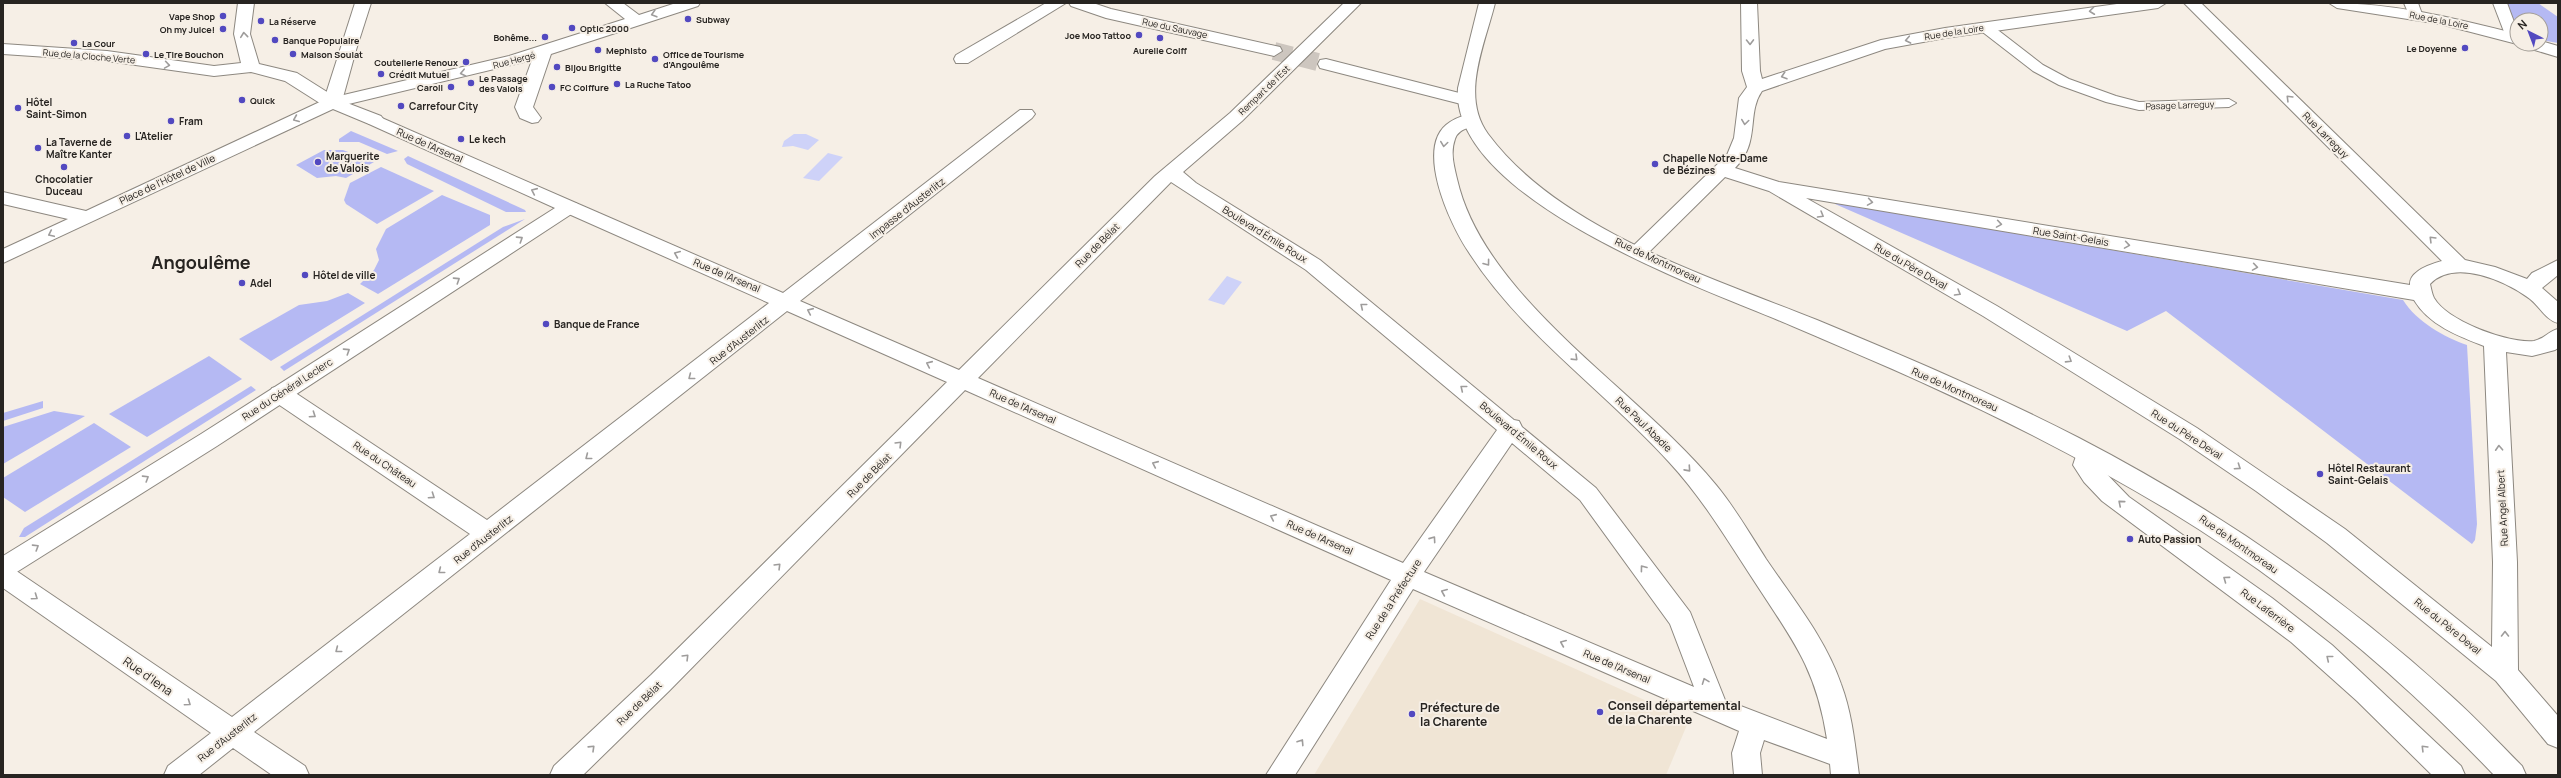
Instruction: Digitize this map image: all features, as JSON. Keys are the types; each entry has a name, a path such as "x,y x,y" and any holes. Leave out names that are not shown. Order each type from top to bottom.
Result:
{"street":[{"path":"246,3 242,34 251,67"},
{"path":"332,103 363,3"},
{"path":"613,3 636,20"},
{"name":"Rue Hergé","path":"332,103 543,52 636,20 692,3"},
{"path":"962,59 1058,3"},
{"name":"Rue du Sauvage","path":"1077,3 1106,13 1274,52"},
{"name":"Rempart de l'Est","path":"1171,172 1236,118 1353,3"},
{"path":"1326,64 1468,110 1487,3"},
{"path":"1638,252 1735,157 1742,138 1748,98 1756,87 1751,71 1749,3"},
{"name":"Rue de la Loire","path":"1756,87 1881,45 1985,27 2158,3"},
{"name":"Rue Larreguy","path":"2192,3 2459,266"},
{"name":"Rue de la Loire","path":"2337,3 2413,9 2509,36"},
{"name":"Rue de la Cloche Verte","path":"3,50 107,56 214,71 251,67 291,77 332,103"},
{"path":"532,118 526,114 524,107 543,52"},
{"name":"Rue de l'Arsenal","path":"332,103 375,120 569,207 788,302 1408,576 1715,708"},
{"name":"Place de l'Hôtel de Ville","path":"3,257 332,103"},
{"name":"Rue de Montmoreau","path":"1468,110 1501,161 1523,183 1552,206 1638,252 1740,298 1920,373 2015,416 2087,453 2211,524 2342,619 2432,695 2512,775"},
{"name":"Rue Paul Abadie","path":"1468,110 1453,126 1444,139 1443,146 1445,184 1458,218 1472,242 1536,320 1665,444 1708,490 1813,651 1829,684 1844,766"},
{"name":"Impasse d'Austerlitz","path":"788,302 1026,114"},
{"name":"Rue Saint-Gelais","path":"1723,170 1776,187 2421,294"},
{"name":"Rue de Bélat","path":"564,775 660,683 1171,172"},
{"name":"Boulevard Émile Roux","path":"1171,172 1189,187 1313,265 1511,427 1588,494 1681,619 1715,708"},
{"name":"Rue du Père Deval","path":"1776,187 1809,208 1990,311 2189,434 2336,536 2505,673 2558,736"},
{"path":"3,198 86,217"},
{"name":"Rue du Général Leclerc","path":"3,568 280,394 569,207"},
{"path":"2558,316 2547,303 2530,289 2495,273 2459,266 2440,267 2426,273 2420,282 2421,294 2428,306 2441,318 2459,329 2494,343 2523,348 2544,346 2558,336"},
{"path":"2530,289 2539,278 2558,266"},
{"name":"Rue d'Austerlitz","path":"178,775 788,302"},
{"name":"Rue Angel Albert","path":"2494,343 2505,562 2505,673"},
{"name":"Rue du Château","path":"280,394 489,534"},
{"name":"Rue de la Préfecture","path":"1280,775 1408,576 1511,427"},
{"name":"Rue Laferrière","path":"2087,453 2085,465 2096,483 2126,508 2277,616 2330,658 2355,680 2451,775"},
{"name":"Rue d'Iena","path":"3,575 231,733 295,775"},
{"path":"1715,708 1844,766"},
{"path":"1748,775 1746,753 1755,725"}],"lane":[{"path":"2500,3 2509,24"},
{"name":"Pasage Larreguy","path":"1985,27 2038,68 2064,82 2111,100 2139,106 2229,103"}],"shaded area":[{"path":"2507,3 2538,3 2558,17 2558,43 2549,41 2549,12 2510,12"},
{"path":"351,131 398,151 387,154 359,142 339,142 339,139"},
{"path":"794,134 806,134 819,140 808,150 793,146 782,147 784,141"},
{"path":"324,150 343,150 374,162 346,178 336,176 317,178 296,165"},
{"path":"828,153 843,157 819,181 803,178"},
{"path":"408,156 525,210 526,212 506,212 407,164 404,159"},
{"path":"381,167 434,191 377,224 346,204 344,200 350,183"},
{"path":"442,195 490,215 490,225 378,294 360,284 374,270 379,260 376,249 386,229"},
{"path":"1838,203 2403,300 2423,322 2449,338 2467,345 2477,524 2475,540 2472,544 2166,311 2127,331 1835,204"},
{"path":"525,219 284,371 280,367 503,227"},
{"path":"1227,276 1242,282 1224,305 1208,300"},
{"path":"348,293 365,303 271,361 239,339 299,305 327,301"},
{"path":"209,356 242,379 147,437 109,414"},
{"path":"251,386 256,390 25,537 19,537 24,528"},
{"path":"43,401 43,408 3,421 3,413"},
{"path":"54,411 85,416 3,464 3,427"},
{"path":"94,423 131,447 25,512 3,497 3,478"},
{"path":"1420,599 1689,720 1666,775 1314,775"}],"tunnel":[{"path":"1274,51 1326,64"}],"place":[{"name":"Vape Shop","path":"223,16"},
{"name":"Subway","path":"688,19"},
{"name":"La Réserve","path":"261,21"},
{"name":"Optic 2000","path":"572,28"},
{"name":"Oh my Juice!","path":"223,29"},
{"name":"Joe Moo Tattoo","path":"1139,35"},
{"name":"Bohême...","path":"545,37"},
{"name":"Aurelie Coiff","path":"1160,38"},
{"name":"Banque Populaire","path":"275,40"},
{"name":"La Cour","path":"74,43"},
{"name":"Le Doyenne","path":"2465,48"},
{"name":"Mephisto","path":"598,50"},
{"name":"Le Tire Bouchon","path":"146,54"},
{"name":"Maison Soulat","path":"293,54"},
{"name":"Office de Tourisme d'Angoulême","path":"655,59"},
{"name":"Coutellerie Renoux","path":"466,62"},
{"name":"Bijou Brigitte","path":"557,67"},
{"name":"Crédit Mutuel","path":"381,74"},
{"name":"Le Passage des Valois","path":"471,83"},
{"name":"La Ruche Tatoo","path":"617,84"},
{"name":"Caroll","path":"451,87"},
{"name":"FC Coiffure","path":"552,87"},
{"name":"Quick","path":"242,100"},
{"name":"Carrefour City","path":"401,106"},
{"name":"Hôtel Saint-Simon","path":"18,108"},
{"name":"Fram","path":"171,121"},
{"name":"L'Atelier","path":"127,136"},
{"name":"Le kech","path":"461,139"},
{"name":"La Taverne de Maître Kanter","path":"38,148"},
{"name":"Marguerite de Valois","path":"318,162"},
{"name":"Chapelle Notre-Dame de Bézines","path":"1655,164"},
{"name":"Chocolatier Duceau","path":"64,167"},
{"name":"Hôtel de ville","path":"305,275"},
{"name":"Adel","path":"242,283"},
{"name":"Banque de France","path":"546,324"},
{"name":"Hôtel Restaurant Saint-Gelais","path":"2320,474"},
{"name":"Auto Passion","path":"2130,539"},
{"name":"Conseil départemental de la Charente","path":"1600,712"},
{"name":"Préfecture de la Charente","path":"1412,714"}],"district":[{"name":"Angoulême","path":"201,262"}]}
